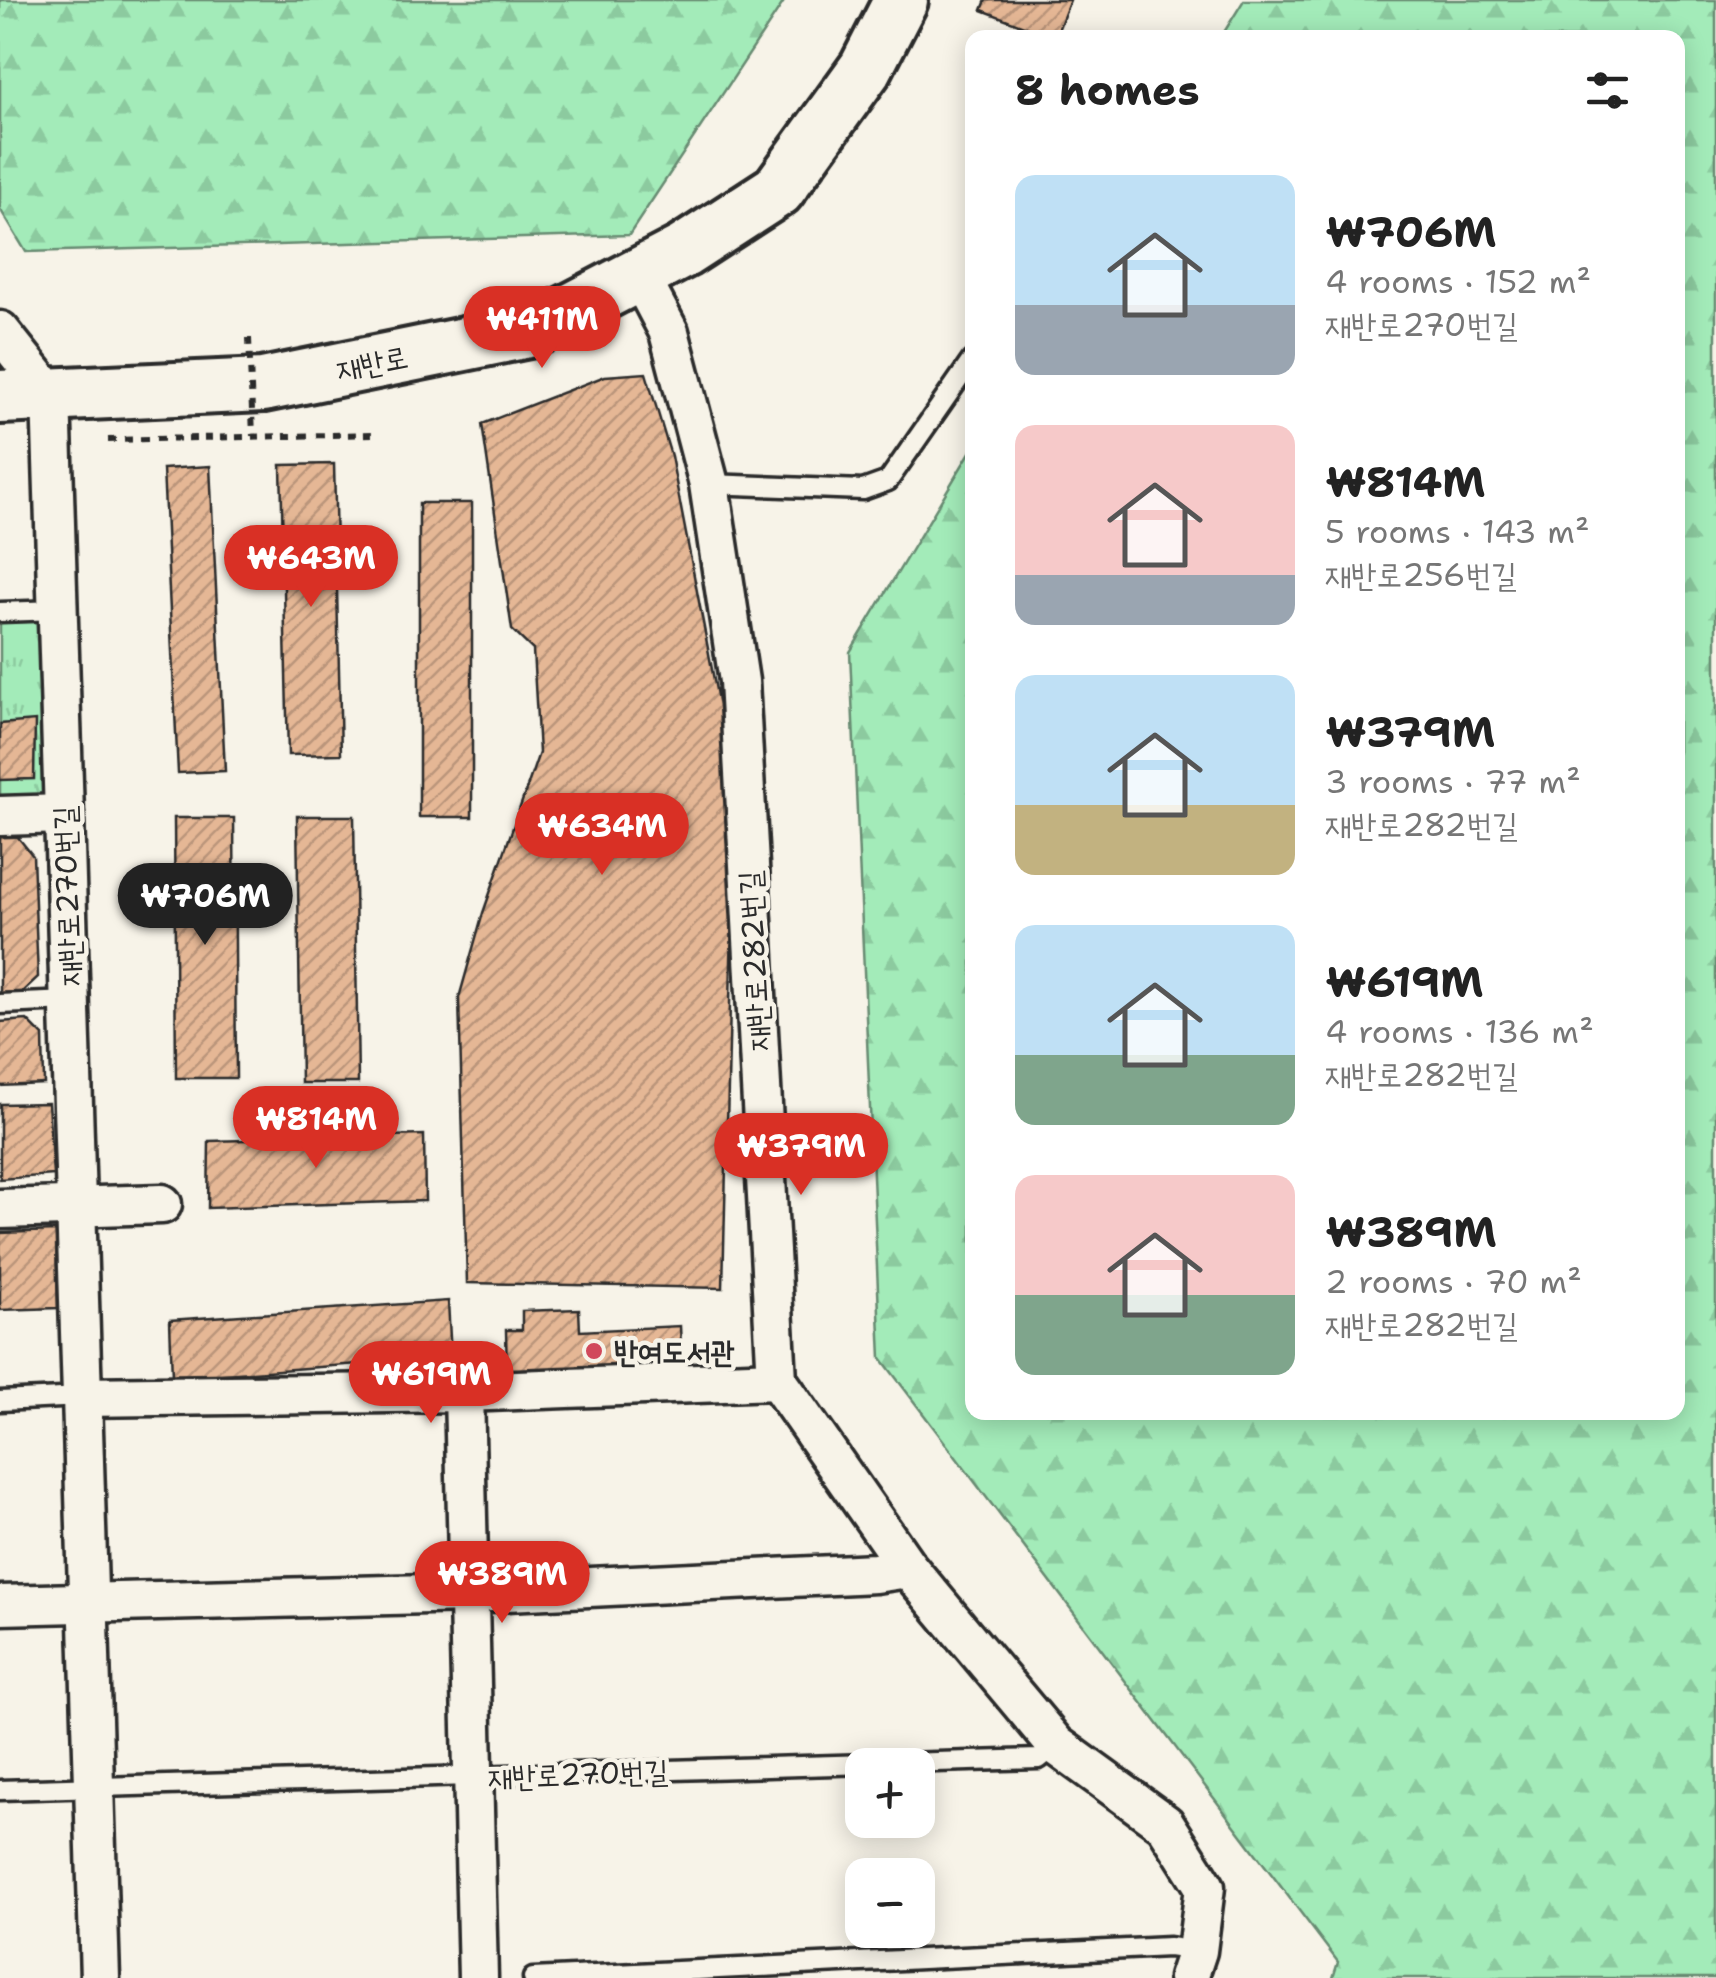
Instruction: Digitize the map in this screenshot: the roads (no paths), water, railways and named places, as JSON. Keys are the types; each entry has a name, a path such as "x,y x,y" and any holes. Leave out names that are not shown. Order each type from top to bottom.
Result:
{"main road":[{"name":"재반로","path":"25,396 263,385 533,330 684,251 778,190 866,68 901,0"}],"street":[{"name":"재반로282번길","path":"639,275 669,332 709,484 739,682 777,1380"},
{"path":"0,331 25,396"},
{"name":"재반로270번길","path":"25,396 58,610 100,1978"},
{"path":"0,816 64,814"},
{"path":"0,1210 162,1204"},
{"path":"82,1397 464,1392 777,1380 908,1568 1056,1745 1165,1824 1205,1887 1192,1964"},
{"path":"464,1392 478,1978"},
{"path":"0,1605 468,1594 875,1573 908,1568"}],"lane":[{"path":"709,484 863,490 888,481 965,370"},
{"path":"0,612 58,610"},
{"path":"0,1004 70,1001"},
{"path":"0,1401 82,1397"},
{"name":"재반로270번길","path":"94,1787 1039,1759 1056,1745"},
{"path":"0,1790 94,1787"},
{"path":"534,1978 1169,1947 1192,1964"}],"place":[{"name":"반여도서관","path":"594,1351"}]}
